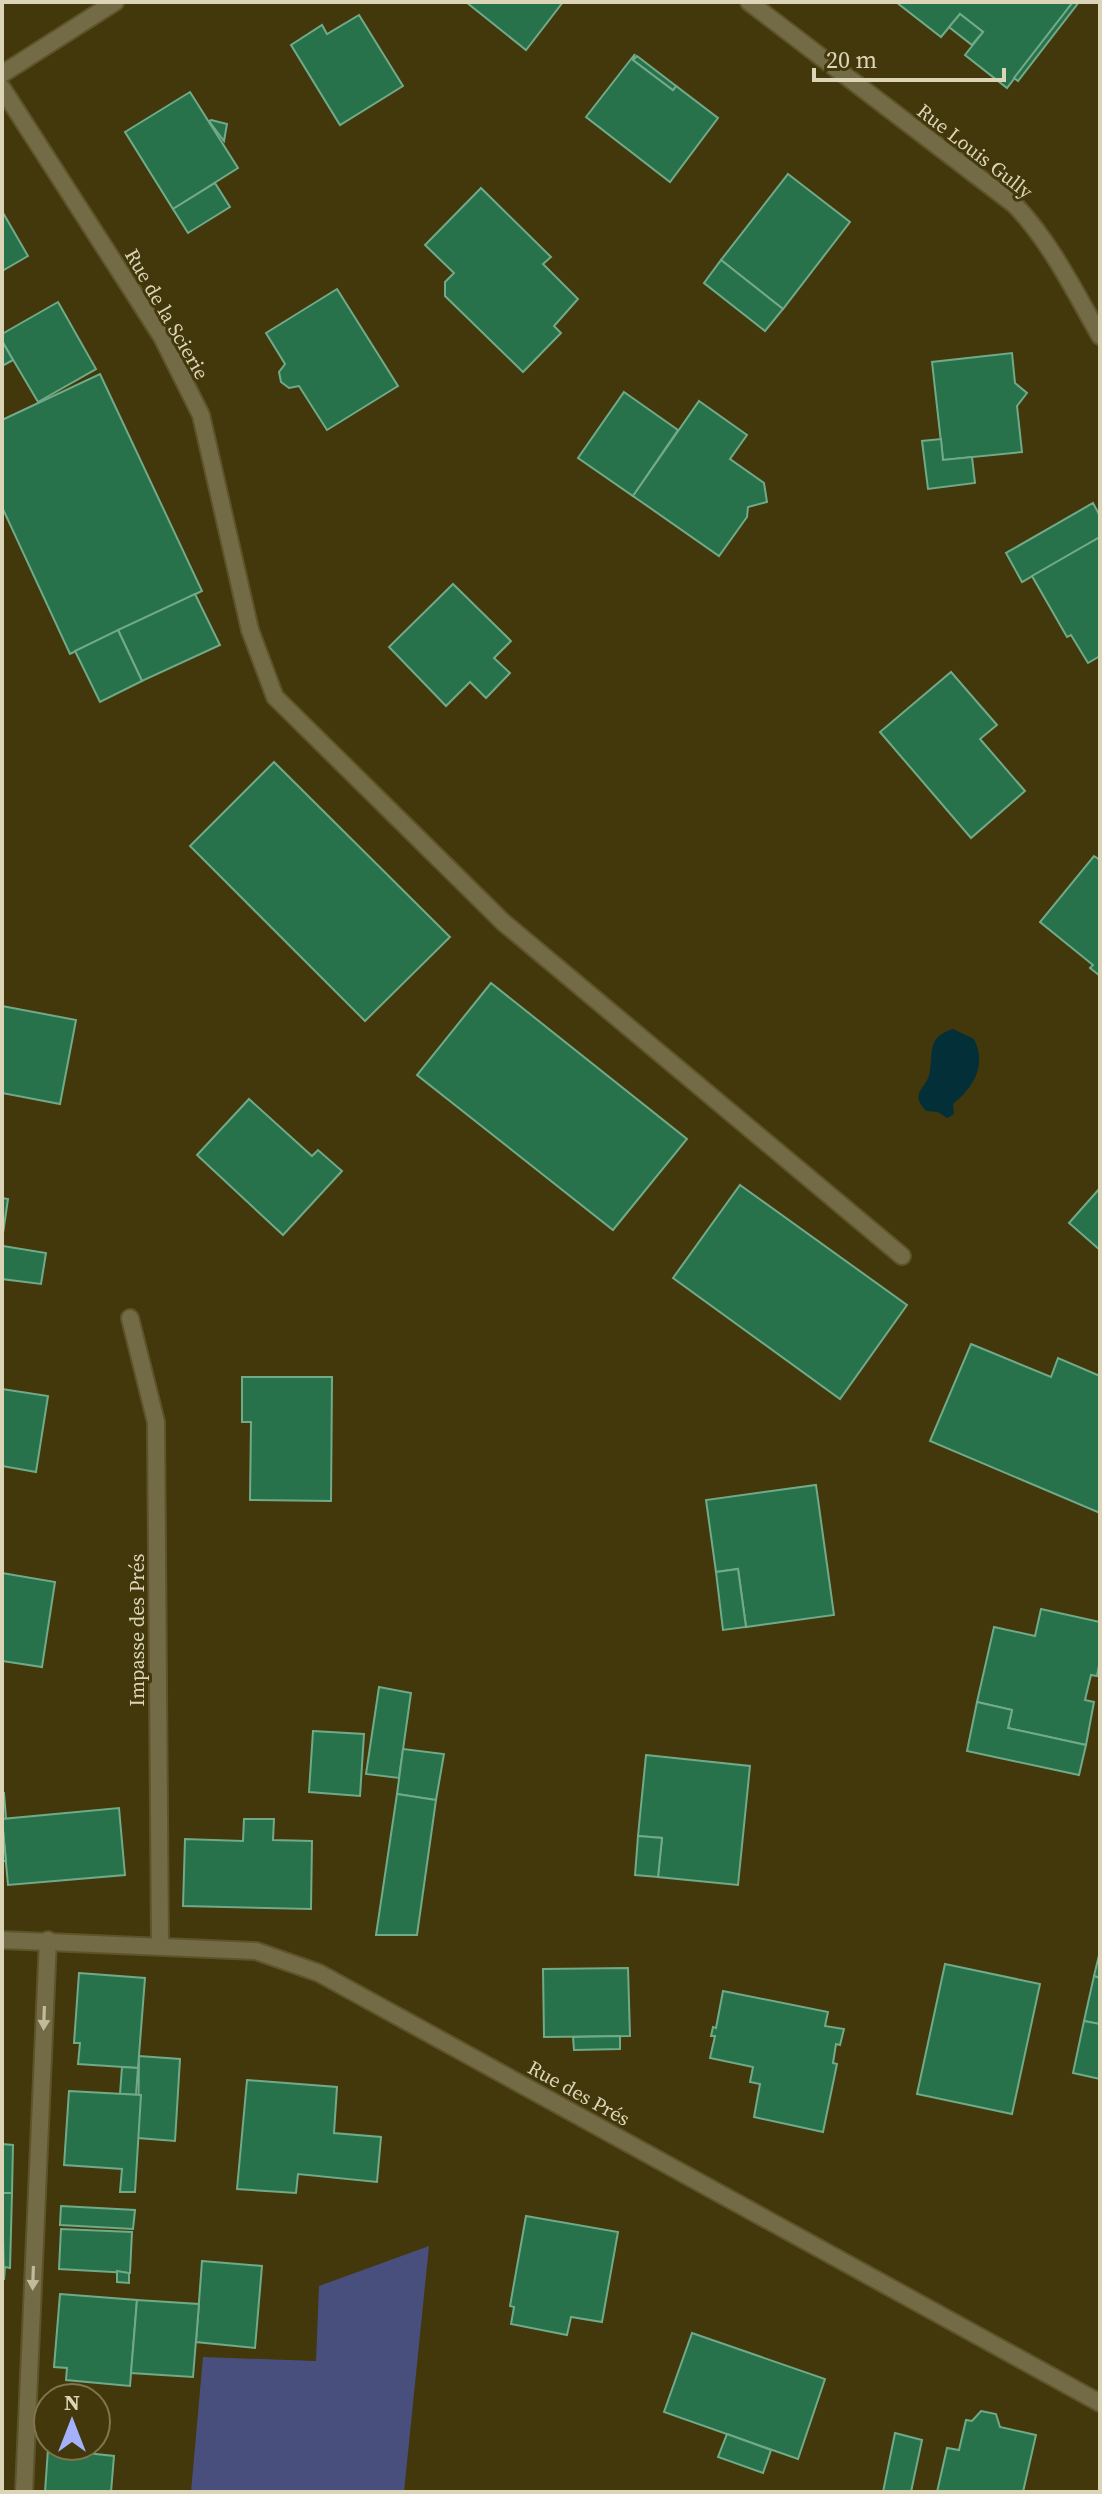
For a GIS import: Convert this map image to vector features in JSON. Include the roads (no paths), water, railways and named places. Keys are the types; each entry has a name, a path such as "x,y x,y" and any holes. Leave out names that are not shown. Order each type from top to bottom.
{"street":[{"path":"2,74 115,2"},
{"name":"Rue Louis Gully","path":"749,2 1015,205 1049,247 1100,336"},
{"name":"Rue de la Scierie","path":"2,88 162,337 201,415 250,630 275,697 503,922 902,1256"},
{"name":"Impasse des Prés","path":"130,1318 156,1422 160,1945"},
{"name":"Rue des Prés","path":"2,1940 256,1951 319,1973 1100,2403"},
{"path":"24,2492 48,1940"}]}
